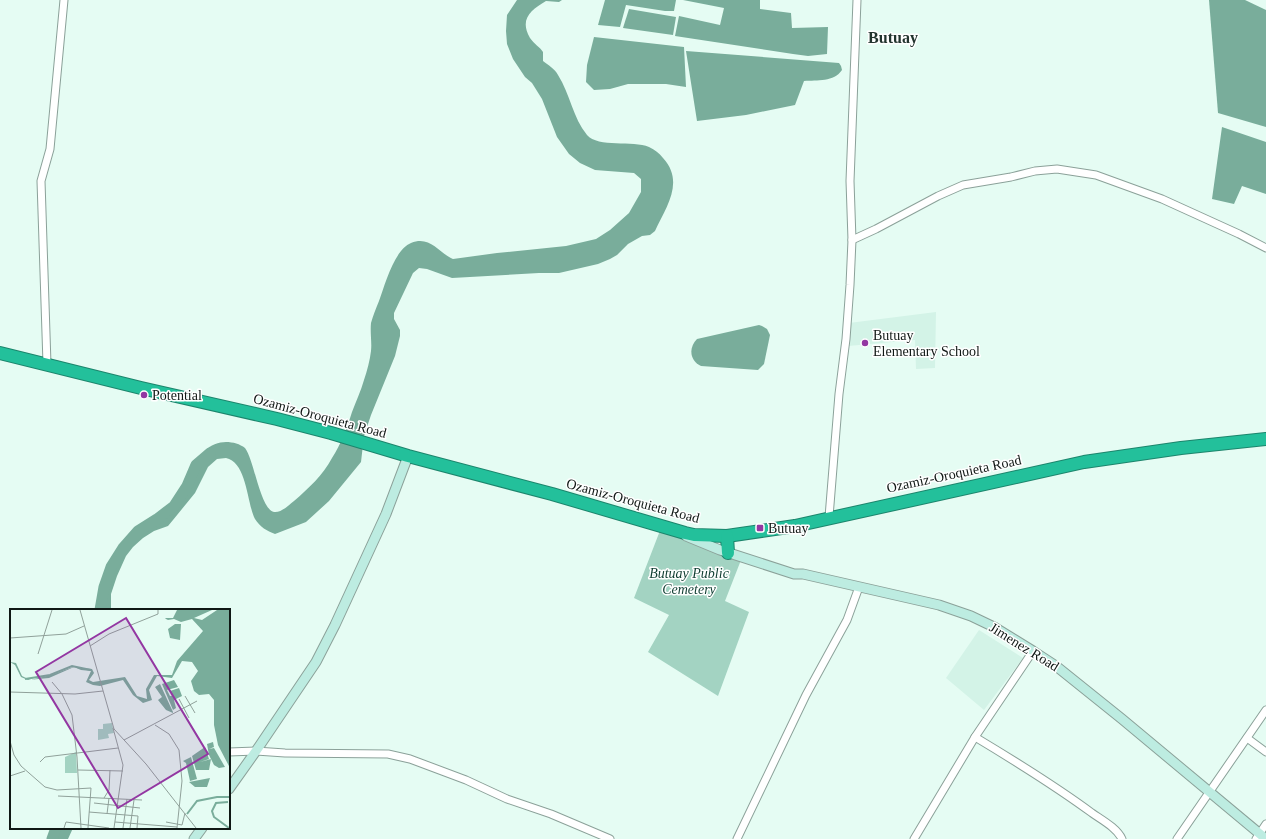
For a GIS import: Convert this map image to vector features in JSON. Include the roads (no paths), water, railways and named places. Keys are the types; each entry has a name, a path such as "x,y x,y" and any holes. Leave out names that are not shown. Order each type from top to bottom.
{"highway":[{"name":"Ozamiz-Oroquieta Road","path":"0,353 332,433 408,456 552,494 728,545 787,527 829,517 1084,462 1266,438"}],"main road":[{"path":"230,789 316,662 335,625 386,514 408,456"},
{"name":"Jimenez Road","path":"672,530 728,545 803,574 956,610 994,627 1056,666 1122,719 1260,837"},
{"path":"194,839 201,829"}],"street":[{"path":"47,364 41,181 50,149 64,0"},
{"path":"829,517 848,308 852,240 850,181 857,0"},
{"path":"852,240 938,196 963,185 1035,171 1057,169 1096,175 1119,182 1162,199 1266,248"},
{"path":"737,839 806,695 846,620 859,587"},
{"path":"914,839 975,738 1033,651"},
{"path":"1177,839 1266,710"},
{"path":"975,738 1071,797 1110,826 1120,835 1122,839"},
{"path":"1247,738 1266,752"},
{"path":"230,752 256,751 285,753 388,754 410,759 466,780 513,801 551,814 610,839"},
{"path":"1260,837 1266,824"}],"waterway":[{"path":"100,609 104,587 111,567 123,548 138,531 174,506 187,486 196,465 210,453"},
{"path":"52,839 56,829"}],"place":[{"name":"Butuay Elementary School","path":"865,343"},
{"name":"Potential","path":"144,395"},
{"name":"Butuay","path":"760,528"}],"district":[{"name":"Butuay","path":"893,37"}],"park label":[{"name":"Butuay Public Cemetery","path":"689,582"}]}
